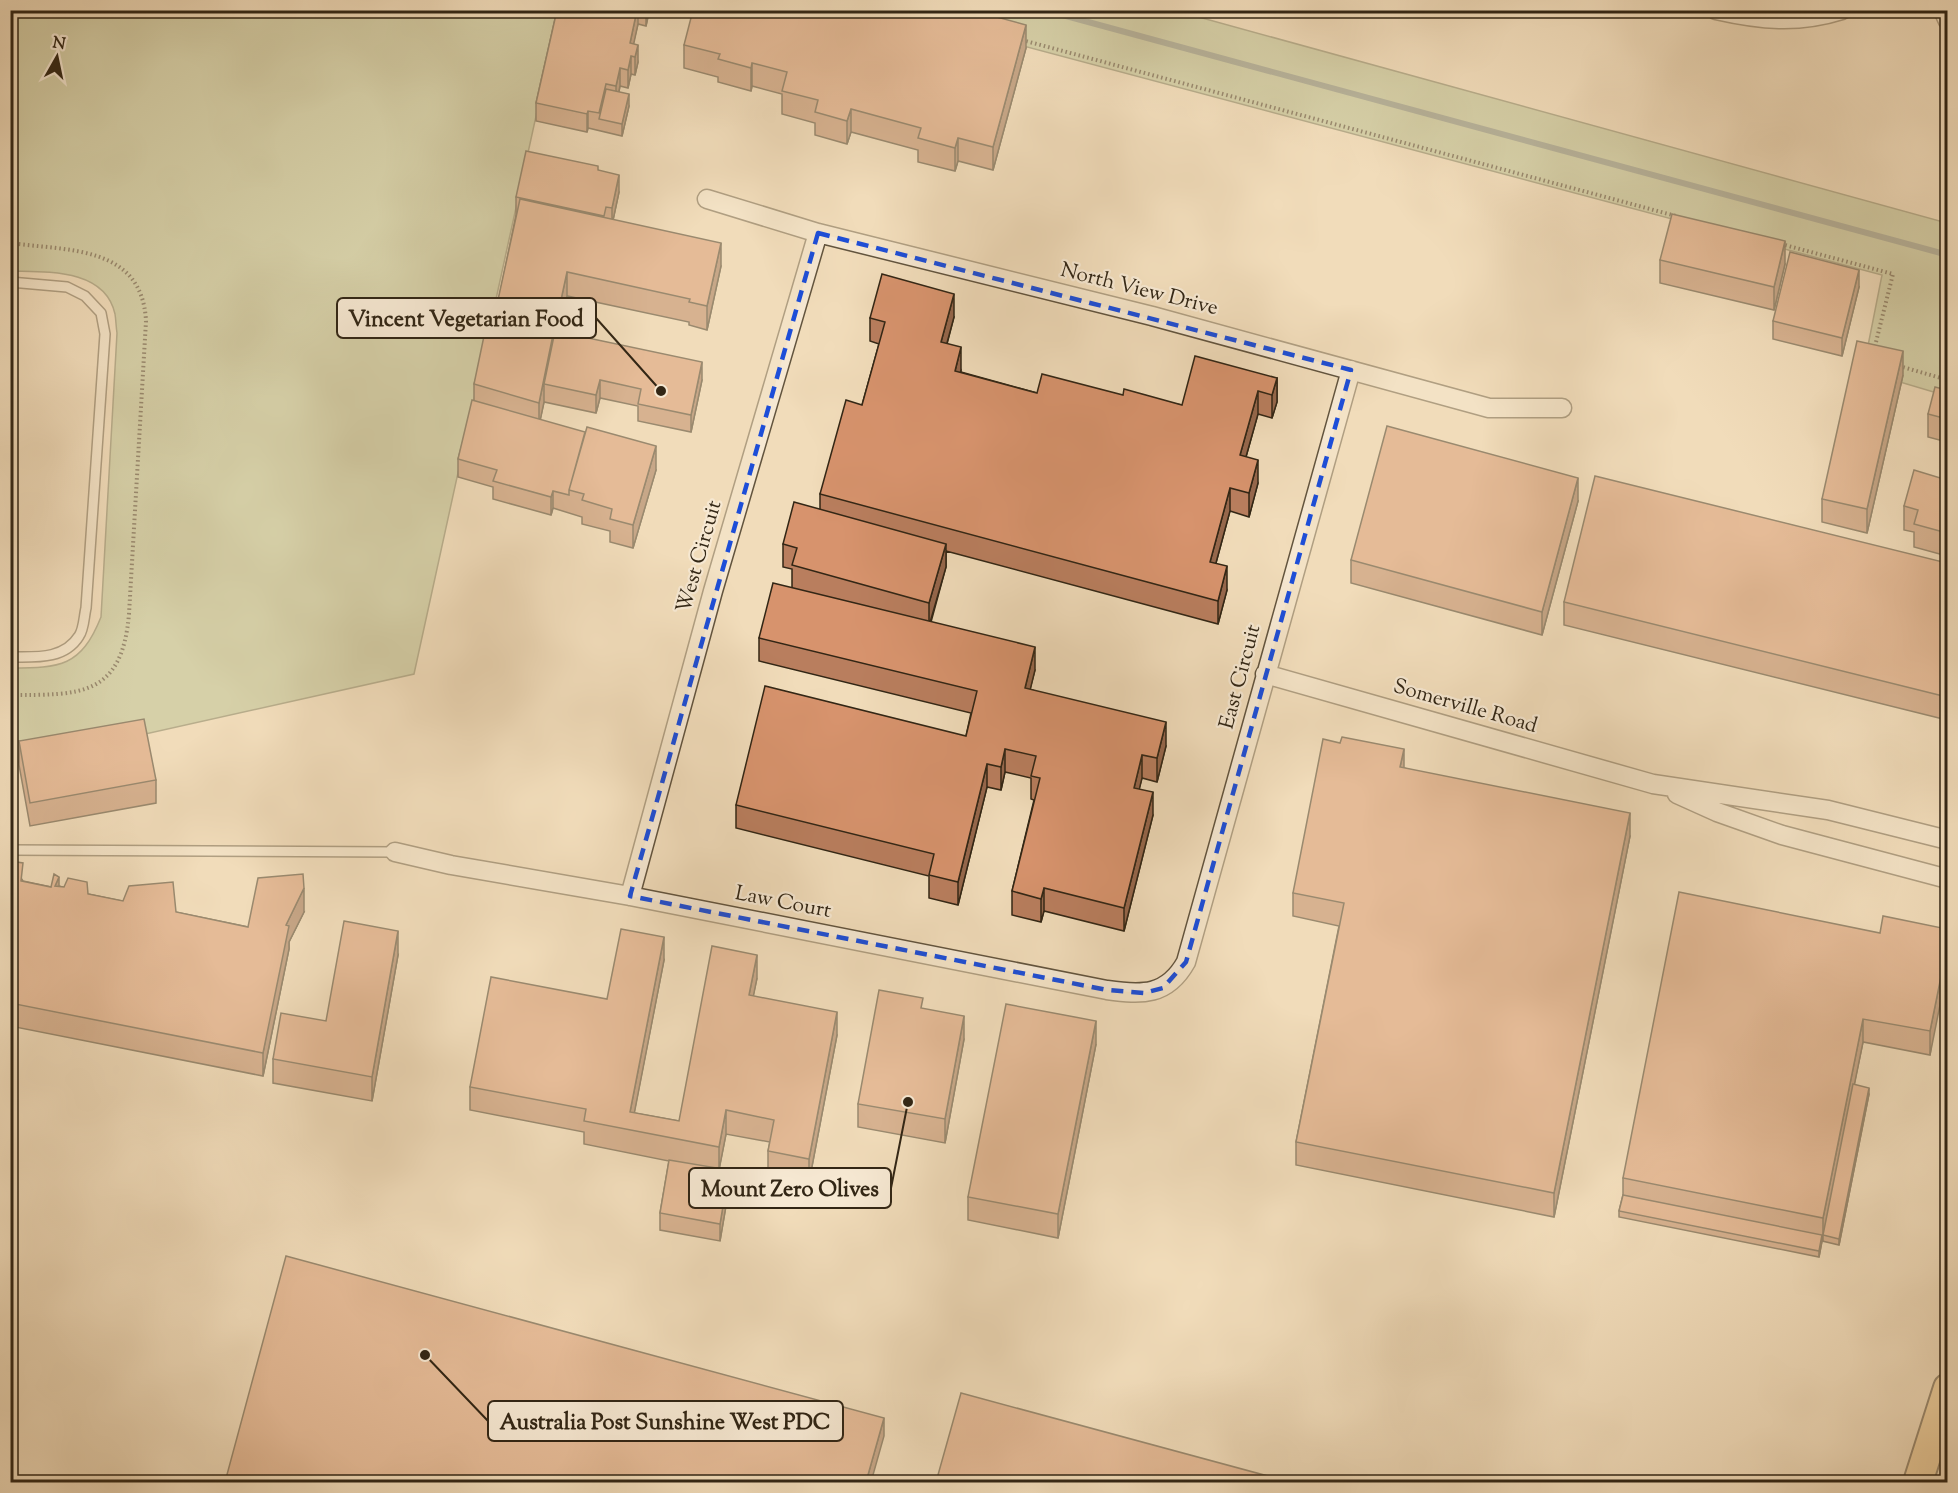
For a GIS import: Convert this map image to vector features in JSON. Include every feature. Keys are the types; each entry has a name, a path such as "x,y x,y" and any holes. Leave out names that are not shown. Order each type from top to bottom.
{"main road":[{"path":"1918,1482 1947,1388"}],"street":[{"path":"1716,10 1776,20 1811,17 1842,10"},
{"path":"1943,10 1947,21"},
{"name":"North View Drive","path":"707,199 818,233 1152,316 1489,408 1562,408"},
{"name":"West Circuit","path":"630,896 713,591 818,233"},
{"name":"East Circuit","path":"1163,988 1172,982 1186,962 1351,370"},
{"name":"Somerville Road","path":"1265,674 1653,784 1828,810 1947,840"},
{"name":"Somerville Road","path":"1653,784 1717,812 1782,836 1947,879"},
{"name":"Law Court","path":"395,852 451,865 630,896 1107,990 1144,993 1163,988"}],"lane":[{"path":"10,282 67,287 85,296 100,313 105,334 86,608 80,636 63,652 45,657 10,657"},
{"path":"10,850 395,852"}],"path":[{"path":"1017,38 1685,218"},
{"path":"1778,243 1893,274 1871,358"},
{"path":"1893,364 1947,380"}],"highlighted area":[{"path":"818,233 1351,370 1186,962 1163,988 1144,993 1107,990 630,896"}],"green space":[{"path":"11,11 559,11 414,674 11,764 11,668 43,667 67,661 85,646 101,617 117,333 115,314 109,299 87,280 57,273 11,271"},
{"path":"892,11 1177,11 1947,223 1947,396 1863,371 1882,275"}],"building":[{"path":"557,10 637,10 630,43 638,45 635,57 631,56 628,70 620,68 616,86 606,84 599,113 588,111 587,114 536,103"},
{"path":"693,10 971,10 1026,25 993,147 958,138 955,148 918,138 921,128 851,109 847,121 815,112 818,100 782,91 787,72 752,63 751,68 718,59 720,54 684,45"},
{"path":"606,89 629,94 622,124 599,119"},
{"path":"526,151 598,166 598,170 619,175 612,208 606,207 604,216 516,197"},
{"path":"520,199 721,243 707,306 689,302 690,299 567,272 556,323 496,309"},
{"path":"1672,214 1785,241 1774,287 1660,260"},
{"path":"1790,252 1859,270 1842,338 1773,321"},
{"path":"882,274 954,294 941,342 961,347 955,371 1037,393 1042,374 1123,395 1124,389 1182,405 1195,356 1277,378 1272,395 1258,391 1240,455 1258,460 1249,493 1230,488 1210,562 1227,566 1218,601 820,494 846,400 862,405 885,322 870,318"},
{"path":"489,312 555,325 539,403 474,384"},
{"path":"555,331 702,362 691,415 638,404 641,389 600,380 596,395 544,384"},
{"path":"1857,341 1903,351 1867,509 1822,499"},
{"path":"1935,387 1947,390 1947,419 1928,414"},
{"path":"472,400 585,432 569,495 553,491 551,497 493,481 497,470 458,459"},
{"path":"1387,426 1578,478 1542,612 1351,560"},
{"path":"587,427 656,446 633,525 610,519 612,509 582,500 584,494 569,490"},
{"path":"1914,470 1947,480 1947,533 1914,524 1918,510 1904,506"},
{"path":"1595,476 1947,563 1947,697 1564,602"},
{"path":"794,502 946,544 929,603 792,565 797,548 783,544"},
{"path":"773,583 1035,647 1025,688 1166,722 1157,758 1142,755 1134,788 1153,792 1124,908 1044,888 1041,899 1012,891 1040,778 1031,776 1036,756 1005,749 1001,767 987,764 958,882 929,875 934,854 736,805 765,686 966,736 977,691 759,638"},
{"path":"144,719 156,780 30,803 19,741"},
{"path":"1342,737 1404,749 1400,767 1630,813 1554,1193 1296,1142 1344,903 1293,893 1323,739 1340,743"},
{"path":"10,861 23,863 21,881 51,887 54,874 59,877 55,886 64,887 68,878 87,882 88,894 123,901 129,886 173,882 176,912 248,927 258,878 303,874 304,888 286,925 289,926 263,1053 10,1003"},
{"path":"1679,892 1880,933 1883,916 1947,929 1947,947 1930,1031 1863,1019 1823,1218 1623,1178"},
{"path":"344,921 398,931 372,1077 273,1059 281,1013 326,1021"},
{"path":"621,929 664,937 630,1112 679,1121 712,946 757,955 749,995 837,1012 809,1159 768,1151 774,1120 726,1110 719,1147 584,1121 586,1109 470,1087 491,977 607,999"},
{"path":"879,990 923,998 921,1008 964,1016 945,1119 858,1104"},
{"path":"1006,1004 1096,1021 1058,1214 968,1197"},
{"path":"1853,1084 1869,1088 1839,1239 1823,1235"},
{"path":"669,1160 729,1170 720,1224 660,1213"},
{"path":"1623,1195 1822,1235 1819,1251 1619,1211"},
{"path":"286,1256 884,1418 866,1482 225,1482"},
{"path":"961,1393 1290,1482 936,1482"}],"waterway":[{"path":"1044,10 1948,255"}],"place":[{"name":"Vincent Vegetarian Food","path":"661,391"},
{"name":"Mount Zero Olives","path":"908,1102"},
{"name":"Australia Post Sunshine West PDC","path":"425,1355"}]}
